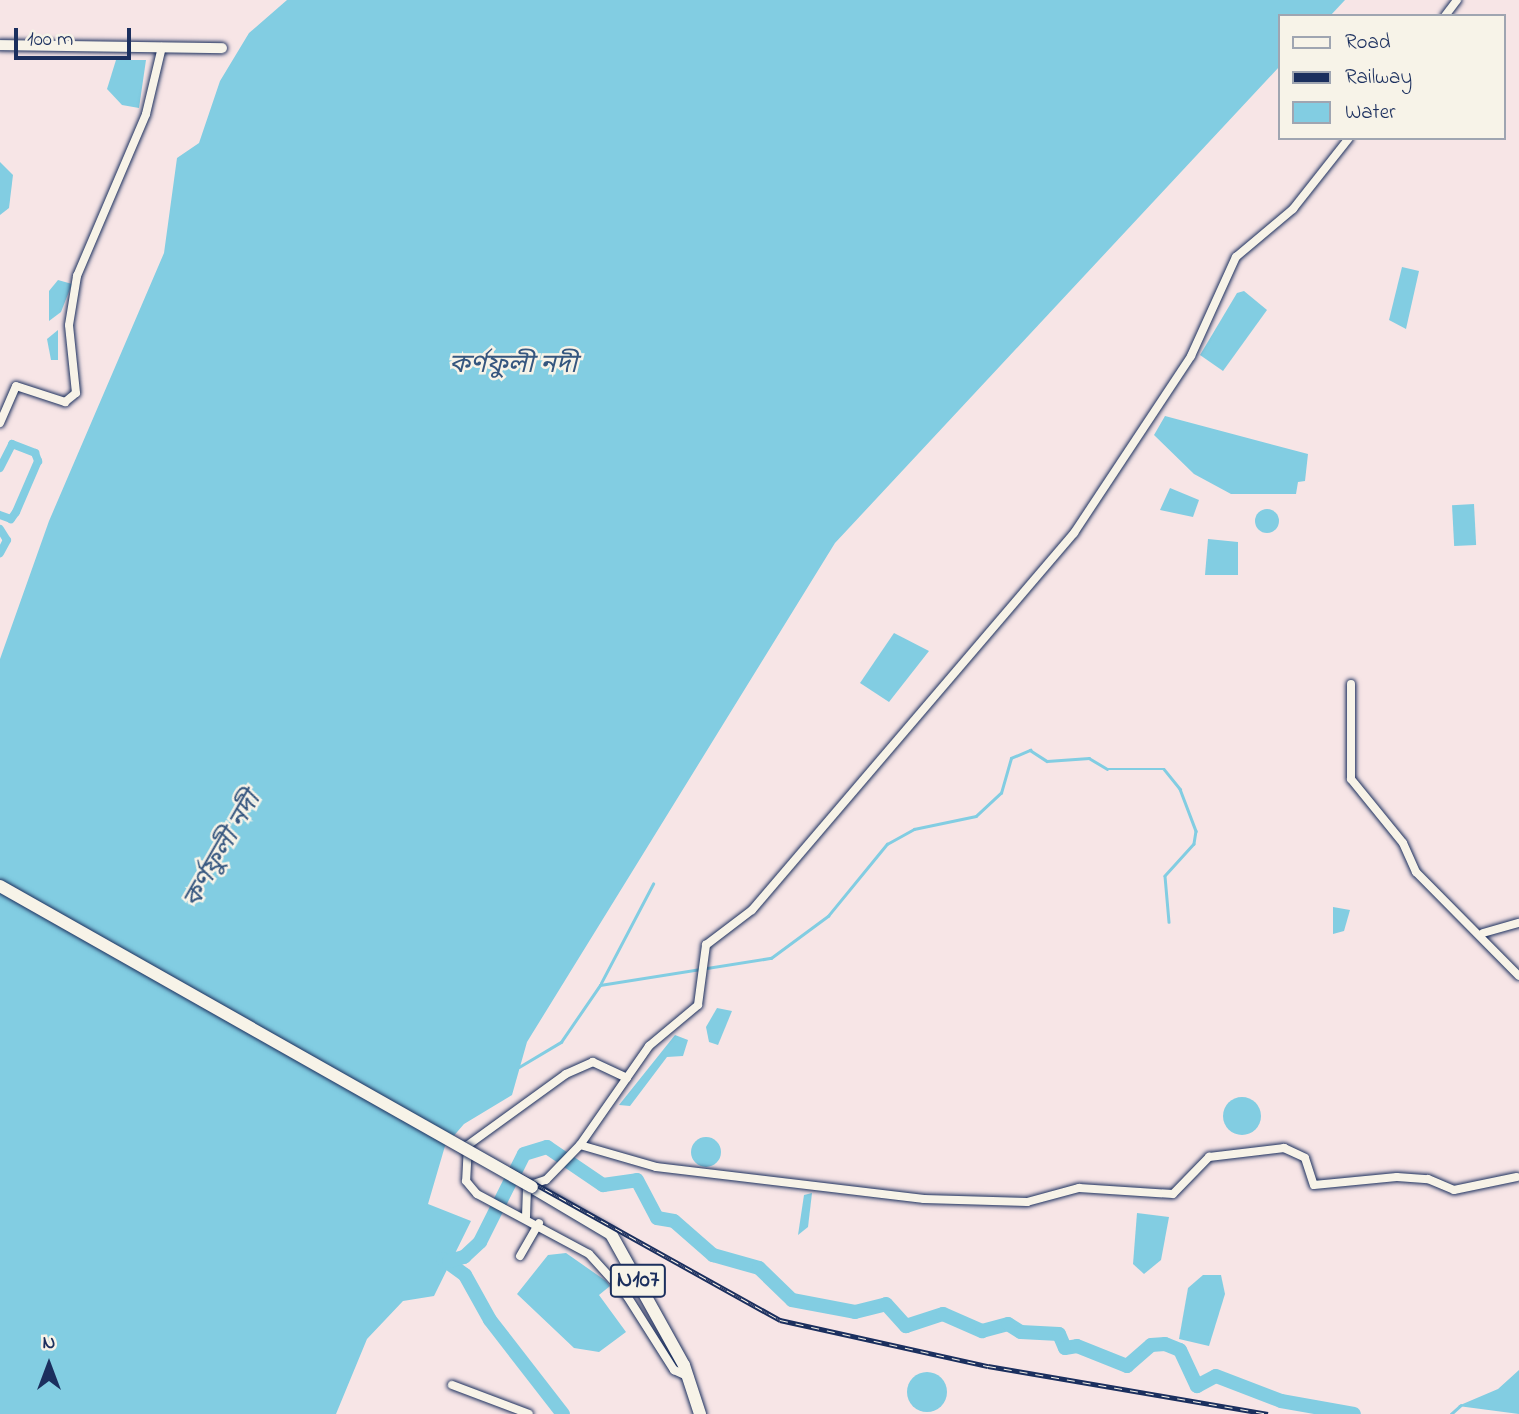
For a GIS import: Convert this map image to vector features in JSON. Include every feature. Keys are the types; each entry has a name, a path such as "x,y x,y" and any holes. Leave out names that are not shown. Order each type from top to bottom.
{"highway":[{"name":"N107","path":"0,886 611,1234 689,1377 700,1414"}],"main road":[{"path":"0,45 222,48"}],"street":[{"path":"0,424 16,386 65,402 76,393 69,325 77,276 146,114 162,47"},
{"path":"526,1217 527,1186 559,1168 580,1145 657,1038 698,1006 702,976 701,958 714,937 752,910 837,803 1074,533 1191,356 1236,257 1293,209 1315,185 1348,140"},
{"path":"1351,684 1351,779 1403,843 1416,872 1483,933 1519,976"},
{"path":"1483,933 1519,923"},
{"path":"627,1078 586,1063 468,1145 466,1181 488,1199 539,1223 605,1269 674,1370 689,1377"},
{"path":"580,1145 656,1167 924,1199 1027,1202 1079,1188 1173,1194 1202,1160 1284,1148 1304,1158 1314,1185 1397,1177 1428,1179 1454,1190 1517,1177"},
{"path":"520,1256 539,1223"},
{"path":"452,1385 529,1414"}],"water":[{"name":"কর্ণফুলী নদী","path":"287,0 1345,0 1332,14 1278,14 1278,68 835,543 527,1042 512,1095 464,1124 445,1146 428,1204 471,1221 434,1296 403,1301 367,1339 336,1414 0,1414 0,659 49,521 164,253 177,158 199,143 220,81 249,33"},
{"path":"116,60 146,60 139,108 122,105 107,89"},
{"path":"0,162 13,175 9,208 0,215"},
{"path":"1402,267 1419,271 1406,329 1389,320"},
{"path":"58,280 72,284 61,312 49,321 49,291"},
{"path":"1244,291 1267,310 1223,371 1200,355 1237,293"},
{"path":"58,330 58,360 51,360 47,339"},
{"path":"1165,416 1308,454 1305,481 1298,482 1296,494 1231,494 1194,474 1154,435"},
{"path":"1170,488 1199,500 1193,517 1160,510"},
{"path":"1474,504 1476,545 1454,546 1452,505"},
{"path":"1267,509 1275,513 1279,521 1275,529 1267,533 1259,529 1255,521 1259,513"},
{"path":"1208,539 1238,542 1238,575 1205,575"},
{"path":"894,633 929,651 889,702 860,683"},
{"path":"1333,907 1350,910 1344,931 1333,934"},
{"path":"717,1008 732,1011 718,1045 709,1042 706,1027"},
{"path":"675,1035 688,1040 683,1056 667,1057 630,1106 619,1105"},
{"path":"1242,1097 1256,1102 1261,1116 1256,1130 1242,1135 1228,1130 1223,1116 1228,1102"},
{"path":"706,1137 712,1138 720,1146 720,1158 712,1166 706,1167 700,1166 692,1158 691,1152 692,1146 700,1138"},
{"path":"812,1193 808,1227 798,1235 804,1195"},
{"path":"1137,1213 1169,1217 1161,1260 1144,1274 1133,1264"},
{"path":"566,1253 610,1286 599,1295 626,1332 599,1352 574,1348 517,1294 548,1255"},
{"path":"1203,1275 1221,1275 1225,1294 1209,1346 1179,1339 1188,1288"},
{"path":"1519,1370 1519,1414 1458,1406 1498,1389"},
{"path":"927,1372 935,1373 941,1378 946,1384 946,1400 941,1406 935,1411 927,1412 919,1411 913,1406 908,1400 907,1392 908,1384 913,1378 919,1373"}],"waterway":[{"path":"0,468 12,444 35,453 38,461 16,512 11,519 0,515"},
{"path":"0,529 7,540 0,553"},
{"path":"519,1067 561,1042 600,985 771,958 828,916 887,844 914,829 976,816 1001,793 1011,758 1030,750 1047,761 1089,758 1107,769 1164,769 1180,789 1196,831 1194,844 1165,876 1169,922"},
{"path":"601,983 653,884"},
{"path":"449,1261 464,1257 480,1242 524,1154 547,1147 603,1185 637,1180 657,1218 674,1221 713,1255 759,1268 792,1300 855,1312 886,1304 906,1326 943,1314 982,1331 1008,1324 1021,1332 1059,1334 1065,1348 1077,1346 1127,1366 1151,1345 1165,1344 1180,1350 1197,1386 1216,1376 1281,1401 1354,1414"},
{"path":"443,1259 465,1275 490,1320 563,1414"},
{"path":"1451,1414 1461,1405"}],"railway":[{"path":"0,886 780,1320 988,1366 1268,1414"}]}
